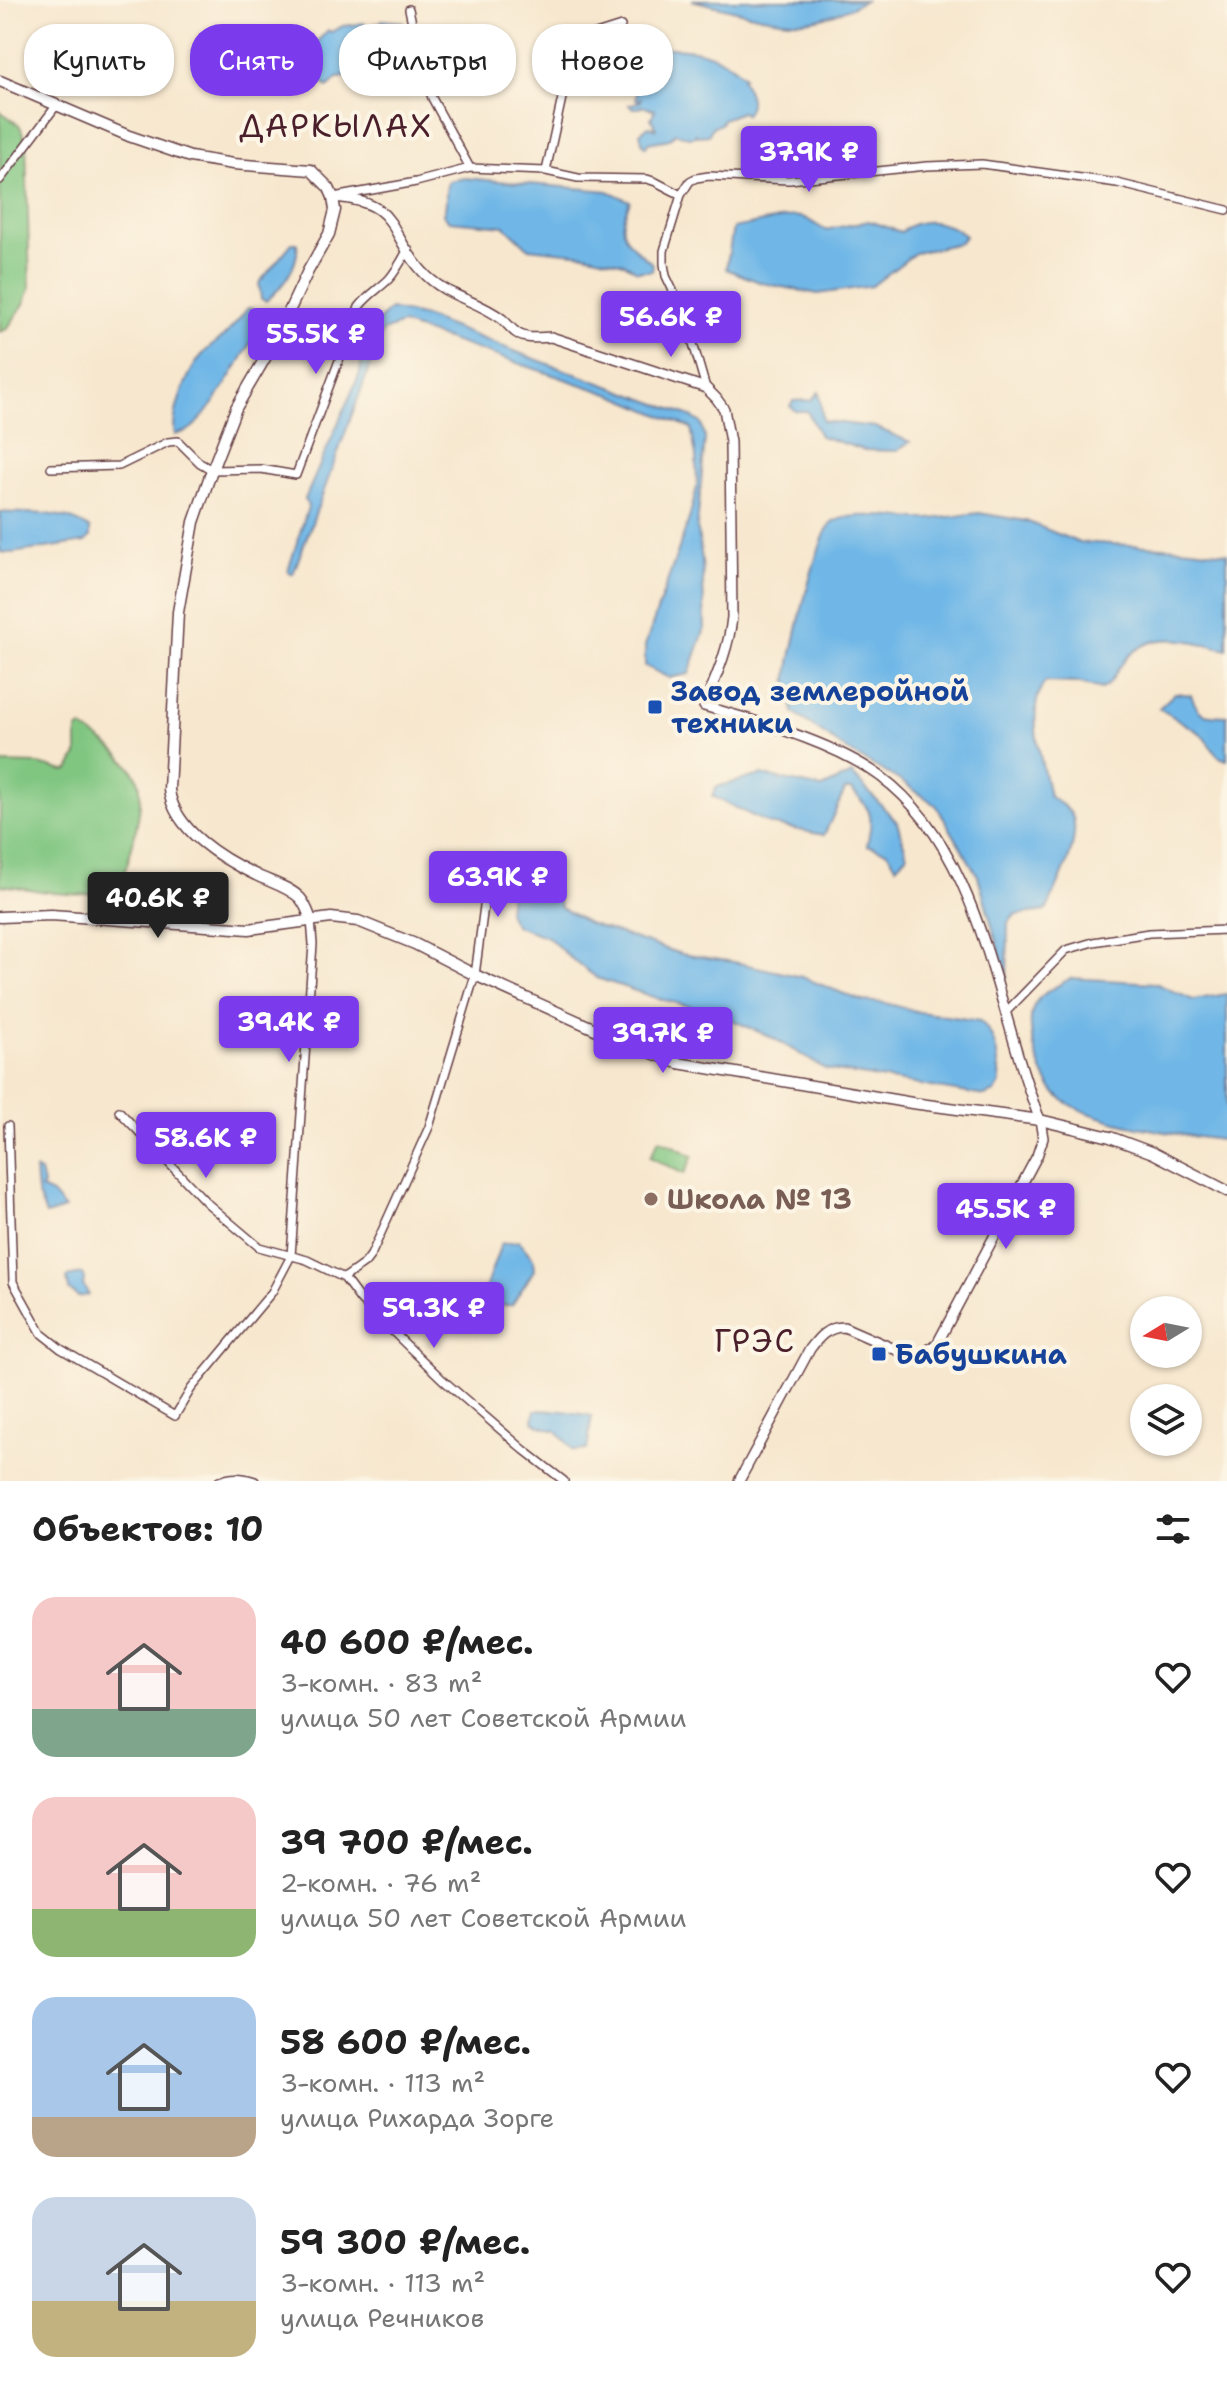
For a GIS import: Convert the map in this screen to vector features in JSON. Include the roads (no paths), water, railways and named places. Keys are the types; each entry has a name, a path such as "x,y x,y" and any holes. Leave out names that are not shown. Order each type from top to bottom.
{"main road":[{"path":"0,81 157,147 190,157 311,170 329,188 333,197 335,210 329,234 275,341 236,408 194,522 178,612 169,790 171,802 183,822 201,840 236,865 296,895 311,920"},
{"path":"0,917 51,915 249,929 331,918 358,921 415,944 475,975 626,1043 678,1063 912,1103 1040,1120 1124,1142 1153,1153 1227,1191"}],"street":[{"path":"409,9 432,98 470,168"},
{"path":"546,171 562,96"},
{"path":"0,180 56,106"},
{"path":"706,388 685,316 666,276 664,264 664,251 681,195 690,181 702,176 789,180 971,163 1117,183 1227,210"},
{"path":"333,197 416,182 470,168 546,171 578,178 647,179 681,195"},
{"path":"333,197 369,202 389,219 421,270 442,290 485,309 516,333 527,337 551,337 706,388 716,398 724,409 730,442 732,617 725,654 704,706 755,721 837,752 880,776 916,808 941,846 968,899 1040,1120 1043,1138 1037,1156 937,1344 919,1356 908,1355 844,1327 835,1327 823,1333 810,1349 739,1481"},
{"path":"51,468 119,466 168,442 178,441 200,463 212,470 261,469 296,475 359,307 399,267 408,249"},
{"path":"344,1278 371,1255 429,1127 475,975 484,906 500,859"},
{"path":"8,1126 13,1282 37,1326 48,1340 61,1349 175,1416 191,1389 272,1292 291,1256 313,944 311,920"},
{"path":"1005,1013 1066,950 1093,942 1149,933 1227,930"},
{"path":"119,1111 218,1214 259,1247 307,1260 344,1278 361,1301 443,1380 564,1481"},
{"path":"219,1481 240,1477 255,1481"}],"water":[{"path":"692,0 865,0 828,16 793,21"},
{"path":"382,20 403,24 375,24"},
{"path":"339,28 339,78 328,87 323,82 323,35 328,30 331,32"},
{"path":"673,48 706,53 731,65 744,76 742,79 750,101 745,115 742,112 723,119 721,124 712,127 709,135 689,137 675,133 670,139 648,143 646,147 640,133 649,126 656,129 651,118 655,110 641,106 632,108 629,105 641,101 641,97 639,101 636,96 673,96"},
{"path":"465,178 608,191 630,201 623,221 624,234 632,246 653,264 652,271 637,271 624,263 585,254 528,248 505,226 449,221 443,214 447,185 449,181"},
{"path":"794,216 805,218 825,230 869,221 901,232 916,224 933,222 950,226 965,236 959,243 915,253 872,286 818,294 762,283 726,269 733,228"},
{"path":"292,243 297,243 297,251 289,275 266,301 261,299 259,283"},
{"path":"248,308 258,312 262,322 248,348 206,413 187,431 175,435 178,404 192,369"},
{"path":"390,309 426,317 688,415 701,423 705,438 697,527 702,559 705,628 689,674 669,678 645,666 645,646 697,487 691,428 615,396 402,324 383,331 293,574 288,571 308,507 305,499 360,373 369,338"},
{"path":"819,392 823,421 875,427 910,442 897,451 864,450 820,436 807,411 795,411 790,406 793,401 811,400"},
{"path":"0,512 47,514 70,519 90,529 90,537 85,542 0,552"},
{"path":"979,513 1026,521 1077,542 1227,553 1227,649 1184,640 1157,641 1132,653 1102,689 1080,683 1045,682 1036,707 1037,738 1049,796 1071,814 1073,840 1046,911 1015,915 1008,923 1007,979 978,876 936,805 848,751 794,713 788,685 806,595 820,548 832,523 862,516 926,519"},
{"path":"1175,693 1191,695 1204,714 1227,716 1227,760 1219,757 1200,733 1159,708"},
{"path":"852,774 897,822 907,855 896,866 888,852 867,845 870,814 851,790 845,790 824,835 769,824 712,796 716,787 761,775 822,788"},
{"path":"547,868 553,874 560,907 588,923 681,954 802,977 862,1001 980,1021 994,1042 1000,1083 995,1092 985,1096 825,1069 773,1038 716,1013 659,999 597,978 548,937 516,926 511,919 508,912 510,890 517,878"},
{"path":"1071,978 1155,983 1193,1000 1227,994 1227,1141 1107,1119 1065,1101 1052,1089 1035,1051 1031,1015 1043,995"},
{"path":"35,1170 40,1172 41,1189 52,1194 65,1209 46,1215 37,1193"},
{"path":"519,1241 533,1259 534,1270 512,1305 488,1306 485,1289 501,1244"},
{"path":"82,1274 83,1285 89,1295 78,1297 69,1290 67,1277"},
{"path":"535,1410 592,1416 587,1450 574,1451 557,1431 533,1421"}],"place":[{"name":"Завод землеройной техники","path":"655,707"},
{"name":"Школа № 13","path":"651,1199"},
{"name":"Бабушкина","path":"879,1354"}],"district":[{"name":"ДАРКЫЛАХ","path":"336,125"},
{"name":"ГРЭС","path":"755,1340"}]}
